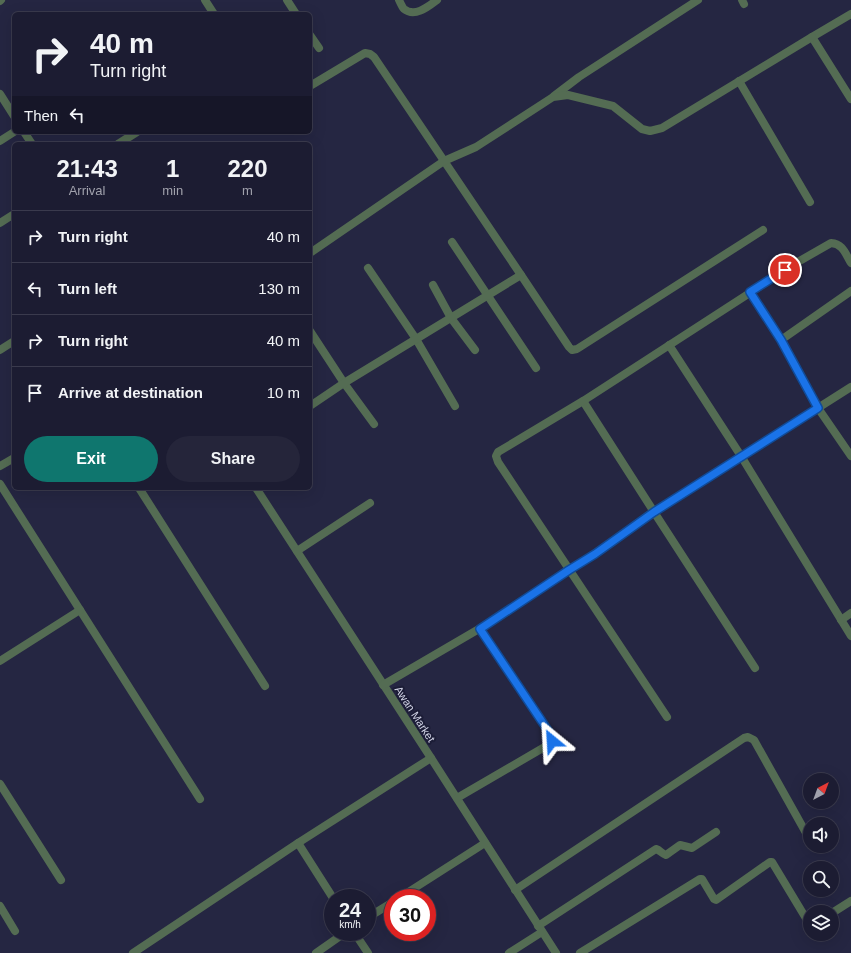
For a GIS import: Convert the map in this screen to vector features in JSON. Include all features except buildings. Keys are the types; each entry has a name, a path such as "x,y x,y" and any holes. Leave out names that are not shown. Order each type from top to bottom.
{"street":[{"path":"205,0 213,12"},
{"path":"287,0 295,12"},
{"path":"399,0 404,9 414,12 423,10 438,0"},
{"path":"312,252 444,161 476,147 553,97 579,77 698,0"},
{"path":"553,97 568,95 613,106 642,129 650,131 662,128 851,14"},
{"path":"812,37 851,99"},
{"path":"312,38 319,48"},
{"path":"312,85 365,53 374,57 572,350 577,349 763,230"},
{"path":"739,81 810,202"},
{"path":"0,94 12,113"},
{"path":"0,141 12,133"},
{"path":"121,142 134,134"},
{"path":"0,223 12,215"},
{"path":"452,242 536,368"},
{"path":"667,717 498,462 496,456 498,452 583,400 796,263 831,243 837,243 842,247 851,263"},
{"path":"368,268 416,339 455,406"},
{"path":"312,405 344,382 521,275"},
{"path":"433,285 451,318 475,350"},
{"path":"781,340 851,291"},
{"path":"750,292 781,340 818,408 851,456"},
{"path":"312,334 374,424"},
{"path":"0,350 12,342"},
{"path":"669,345 741,456 851,636"},
{"path":"383,685 480,629 604,548 654,512 851,387"},
{"path":"583,400 755,668"},
{"path":"0,466 12,459"},
{"path":"0,484 200,799"},
{"path":"140,490 265,686"},
{"name":"Awan Market","path":"257,490 556,953"},
{"path":"297,551 370,503"},
{"path":"0,661 80,610"},
{"path":"841,620 851,614"},
{"path":"457,798 542,749 552,741 551,735 480,629"},
{"path":"515,890 748,736 754,740 803,828"},
{"path":"133,953 298,843 431,758"},
{"path":"0,784 61,880"},
{"path":"509,953 540,929 656,850 659,850 666,855 680,845 692,848 716,832"},
{"path":"298,843 327,889"},
{"path":"413,889 485,843"},
{"path":"580,953 700,879 716,900 770,862 772,862 803,913"},
{"path":"839,909 851,901"},
{"path":"0,906 15,930"},
{"path":"316,953 333,941"},
{"path":"360,941 368,953"}],"route":[{"path":"552,741 551,735 480,629 619,538 654,512 818,408 781,340 750,292 785,270"}]}
